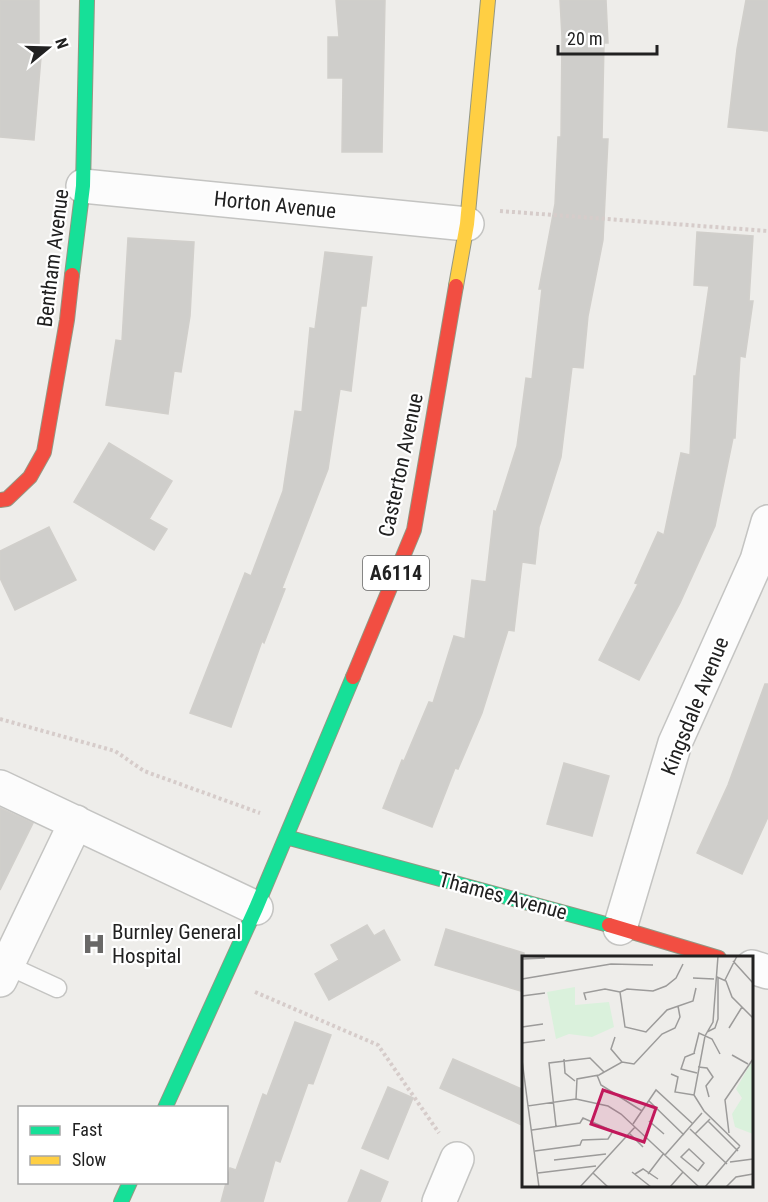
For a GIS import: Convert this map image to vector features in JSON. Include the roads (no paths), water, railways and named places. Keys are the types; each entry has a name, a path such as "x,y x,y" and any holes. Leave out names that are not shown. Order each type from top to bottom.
{"main road":[{"name":"Bentham Avenue","path":"0,500 7,499 30,477 44,452 67,320 83,186 87,0"},
{"name":"Casterton Avenue","path":"165,1106 256,908 414,530 468,216 488,0"},
{"name":"Thames Avenue","path":"289,830 716,956"},
{"path":"122,1202 129,1184"}],"street":[{"name":"Horton Avenue","path":"83,186 468,216"},
{"name":"Kingsdale Avenue","path":"620,928 675,743 757,560 768,522"},
{"path":"0,787 256,908"},
{"path":"3,972 76,822"},
{"path":"753,967 768,972"},
{"path":"439,1202 457,1159"}],"lane":[{"path":"3,972 57,988"}],"place":[{"name":"Burnley General Hospital","path":"94,944"}]}
